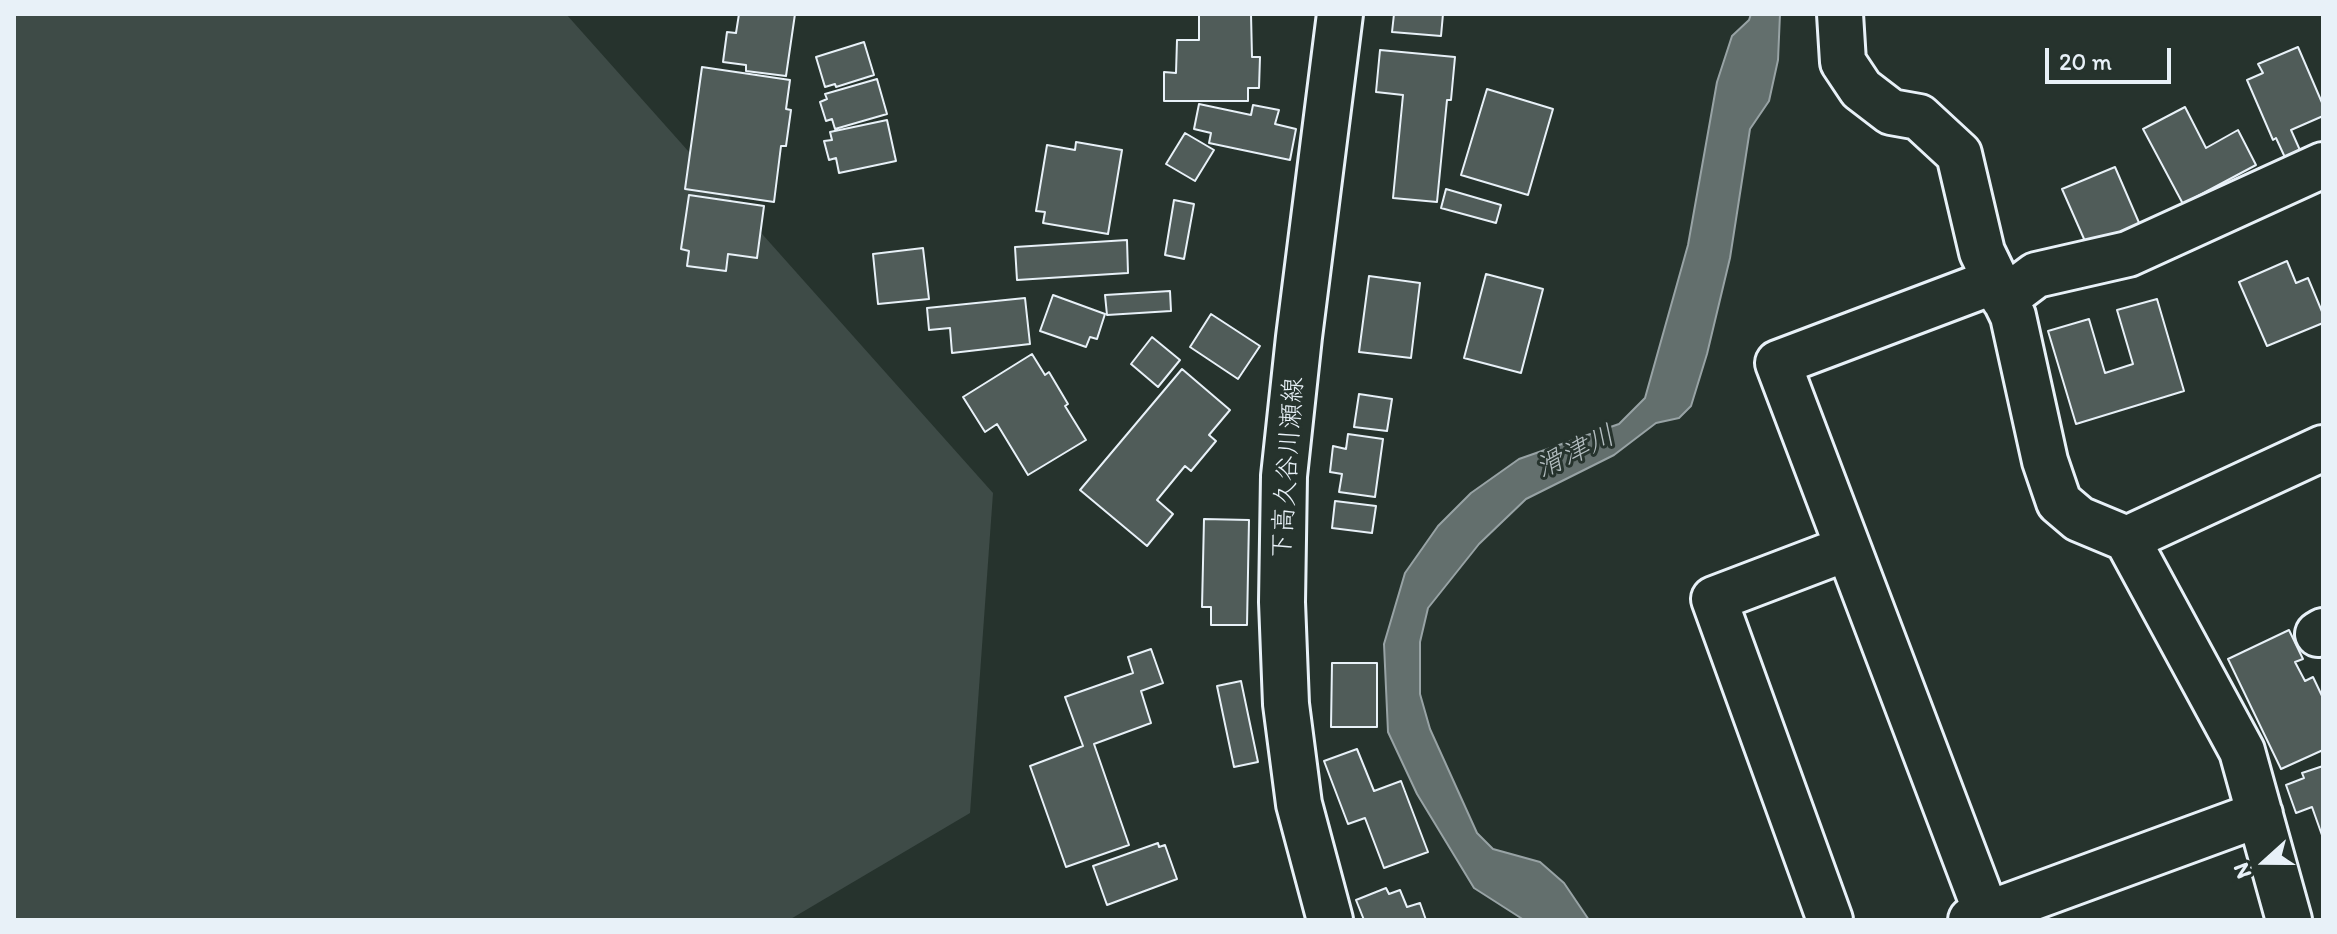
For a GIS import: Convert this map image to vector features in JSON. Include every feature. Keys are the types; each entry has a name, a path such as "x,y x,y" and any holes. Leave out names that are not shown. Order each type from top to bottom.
{"street":[{"name":"下高久谷川瀬線","path":"1330,920 1299,804 1286,704 1282,602 1284,476 1340,14"},
{"path":"1840,14 1843,62 1861,89 1891,112 1919,117 1959,154 1982,252 2013,316 2045,461 2059,502 2079,519 2127,539 2242,751 2289,920"},
{"path":"2260,814 1982,918 1778,363 2000,290 2036,275 2128,254 2323,165"},
{"path":"2127,539 2323,448"},
{"path":"1830,920 1714,599 1848,548"}],"shaded area":[{"path":"14,14 566,14 993,493 970,813 789,920 14,920"}],"water":[{"name":"滑津川","path":"1751,14 1780,14 1778,60 1769,101 1750,129 1730,258 1691,406 1679,418 1656,423 1614,455 1526,499 1479,544 1428,608 1420,642 1420,694 1430,729 1477,833 1493,849 1540,862 1564,883 1589,920 1524,920 1474,888 1417,794 1388,732 1384,644 1405,573 1438,526 1471,493 1519,459 1619,424 1645,398 1688,245 1717,82 1732,36 1749,20"}],"building":[{"path":"739,14 795,14 786,76 746,71 746,65 723,62 727,32 736,33"},
{"path":"1199,14 1251,14 1252,57 1260,57 1259,88 1248,88 1248,101 1164,101 1164,72 1176,73 1177,40 1199,40"},
{"path":"1394,14 1443,14 1441,36 1392,32"},
{"path":"864,42 874,75 836,87 835,84 825,87 816,57"},
{"path":"2298,47 2323,105 2323,116 2291,130 2303,157 2288,164 2276,138 2273,140 2247,80 2263,73 2258,64"},
{"path":"1380,50 1455,57 1451,100 1447,100 1437,202 1393,198 1403,95 1376,92"},
{"path":"702,67 790,80 786,109 791,110 786,146 781,146 774,202 685,189"},
{"path":"877,79 887,114 835,129 832,119 826,121 820,102 827,99 825,94"},
{"path":"1487,89 1553,109 1528,195 1461,175"},
{"path":"1199,104 1251,115 1253,105 1279,110 1275,124 1296,129 1290,160 1209,143 1211,133 1194,129"},
{"path":"2185,107 2206,148 2238,130 2256,165 2183,204 2143,129"},
{"path":"887,120 896,161 839,173 836,158 829,160 824,141 832,140 830,132"},
{"path":"1185,133 1214,150 1195,181 1166,164"},
{"path":"1076,142 1122,150 1108,234 1043,223 1045,212 1036,211 1047,145 1075,150"},
{"path":"2115,167 2140,225 2088,248 2062,189"},
{"path":"1446,189 1501,205 1496,223 1441,208"},
{"path":"689,195 764,206 757,258 728,254 726,271 687,266 689,251 681,249"},
{"path":"1174,200 1194,204 1184,259 1165,255"},
{"path":"1127,240 1128,273 1017,280 1015,247"},
{"path":"923,248 929,299 878,304 873,254"},
{"path":"2287,261 2296,283 2308,278 2323,314 2323,323 2267,346 2239,282"},
{"path":"1486,274 1543,289 1521,373 1464,358"},
{"path":"1369,276 1420,283 1411,358 1359,352"},
{"path":"1170,291 1171,311 1107,315 1105,295"},
{"path":"1053,295 1105,314 1097,339 1090,337 1086,347 1040,331"},
{"path":"1025,298 1030,344 952,353 950,328 929,330 927,308"},
{"path":"2157,299 2184,391 2076,424 2048,331 2089,319 2105,373 2133,364 2117,310"},
{"path":"1211,314 1260,346 1238,379 1190,347"},
{"path":"1152,337 1180,360 1158,387 1131,364"},
{"path":"1032,354 1045,375 1049,372 1086,440 1028,475 997,424 985,432 963,397"},
{"path":"1182,369 1230,410 1209,435 1216,441 1191,471 1185,466 1157,500 1173,514 1147,546 1080,490"},
{"path":"1359,394 1392,399 1387,431 1354,427"},
{"path":"1348,434 1383,439 1375,497 1339,492 1342,474 1330,472 1333,446 1346,449"},
{"path":"1335,501 1376,506 1372,533 1332,528"},
{"path":"1204,519 1249,520 1247,625 1211,625 1211,607 1202,607"},
{"path":"2289,630 2303,659 2295,662 2305,681 2313,677 2323,698 2323,750 2281,769 2228,659"},
{"path":"1151,649 1163,683 1141,691 1151,723 1094,744 1129,845 1066,867 1030,766 1083,746 1065,697 1133,673 1128,657"},
{"path":"1332,663 1377,663 1377,727 1331,727"},
{"path":"1241,681 1258,762 1234,767 1217,686"},
{"path":"1357,749 1374,791 1401,781 1428,852 1384,868 1365,818 1348,824 1324,761"},
{"path":"2323,766 2323,838 2312,807 2296,813 2286,785 2304,778 2302,773"},
{"path":"1158,843 1159,847 1165,845 1177,879 1107,905 1093,866"},
{"path":"1386,888 1389,894 1400,890 1407,907 1420,903 1426,920 1364,920 1356,900"}]}
